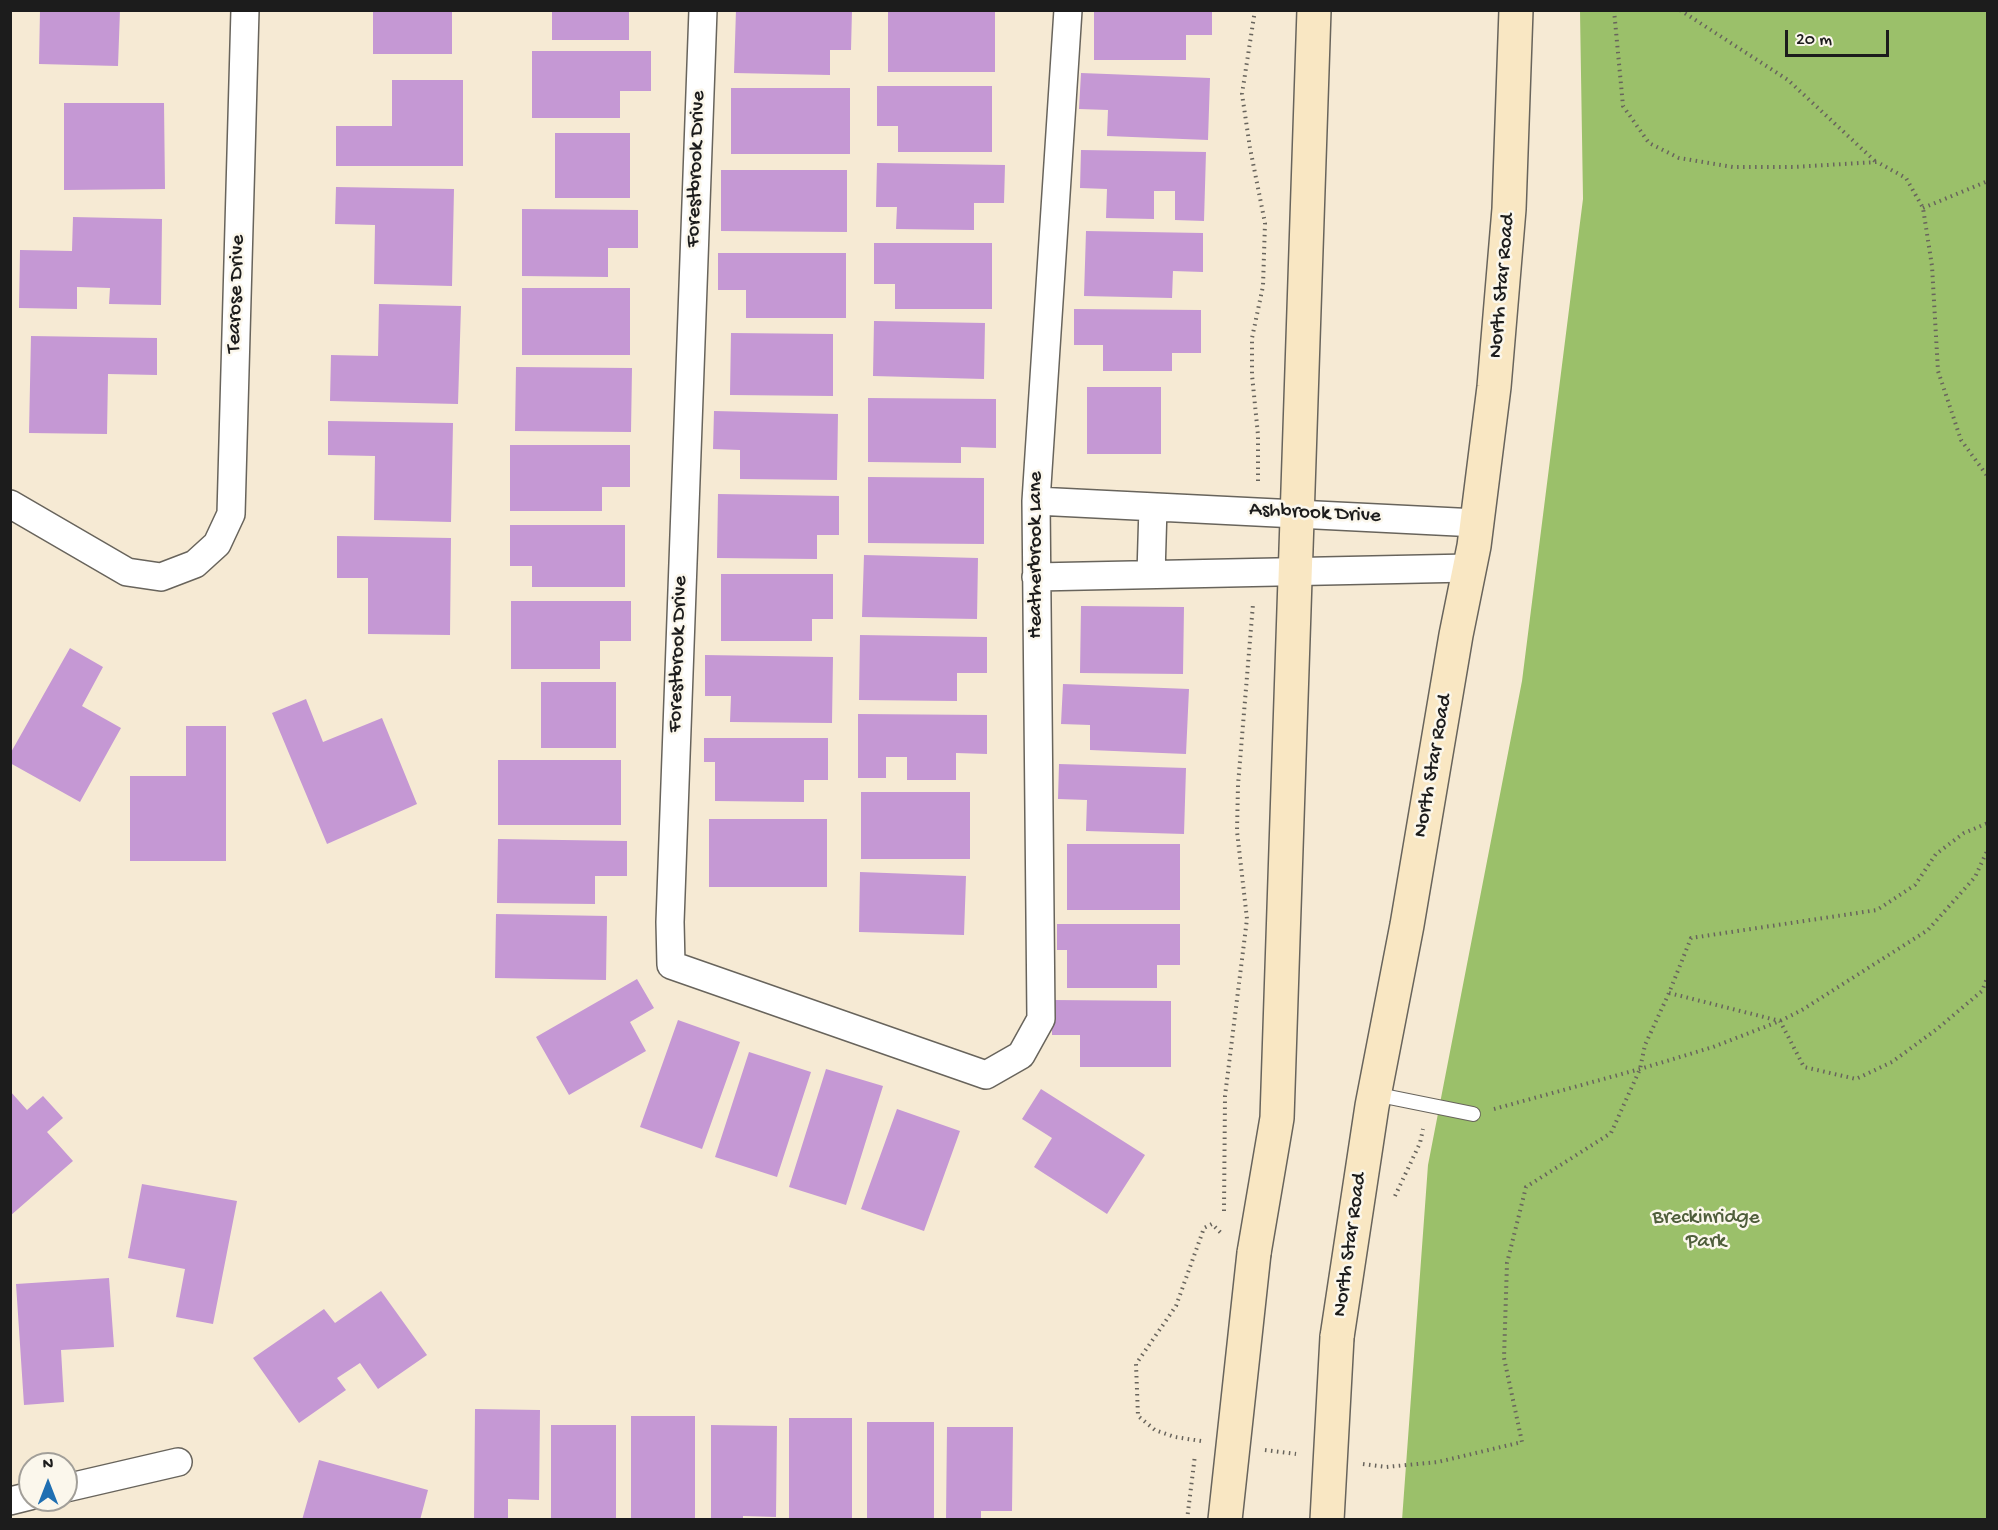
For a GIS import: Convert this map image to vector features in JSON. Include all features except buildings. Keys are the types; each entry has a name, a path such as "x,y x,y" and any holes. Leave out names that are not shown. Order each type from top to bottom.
{"main road":[{"path":"1225,1520 1254,1253 1277,1118 1314,10"},
{"name":"North Star Road","path":"1327,1520 1337,1338 1374,1094 1407,925 1477,523 1494,387 1509,209 1516,70 1516,10"}],"street":[{"name":"Tearose Drive","path":"10,504 127,572 161,576 195,564 217,544 231,514 245,10"},
{"name":"Forestbrook Drive","path":"703,10 670,910 671,965 986,1076"},
{"name":"Heatherbrook Lane","path":"986,1076 1021,1055 1041,1019 1035,501 1068,10"},
{"name":"Ashbrook Drive","path":"1035,501 1477,523"},
{"path":"1151,574 1153,507"},
{"path":"1036,576 1469,568"},
{"path":"78,1485 178,1462"}],"lane":[{"path":"1374,1094 1473,1114"}],"path":[{"path":"1255,10 1242,94 1264,223 1263,286 1252,339 1251,375 1258,435 1257,511"},
{"path":"1614,10 1623,106 1649,143 1679,158 1733,167 1794,167 1877,162"},
{"path":"1680,10 1788,80 1877,162 1906,178 1923,208 1932,266 1938,370 1961,440 1988,477"},
{"path":"1923,208 1988,181"},
{"path":"1224,1213 1225,1096 1247,919 1237,831 1238,785 1254,572"},
{"path":"1522,1442 1504,1358 1507,1263 1526,1187 1611,1133 1640,1069 1646,1045 1691,938 1877,910 1916,885 1936,854 1964,833 1988,823"},
{"path":"1473,1114 1713,1047 1802,1010 1928,930 1975,877 1988,849"},
{"path":"1669,993 1780,1021 1804,1067 1856,1079 1892,1062 1937,1029 1982,991 1988,976"},
{"path":"1225,1224 1225,1236"}],"green space":[{"name":"Breckinridge Park","path":"1580,11 1987,11 1987,1519 1402,1520 1428,1165 1522,681 1583,199"}]}
